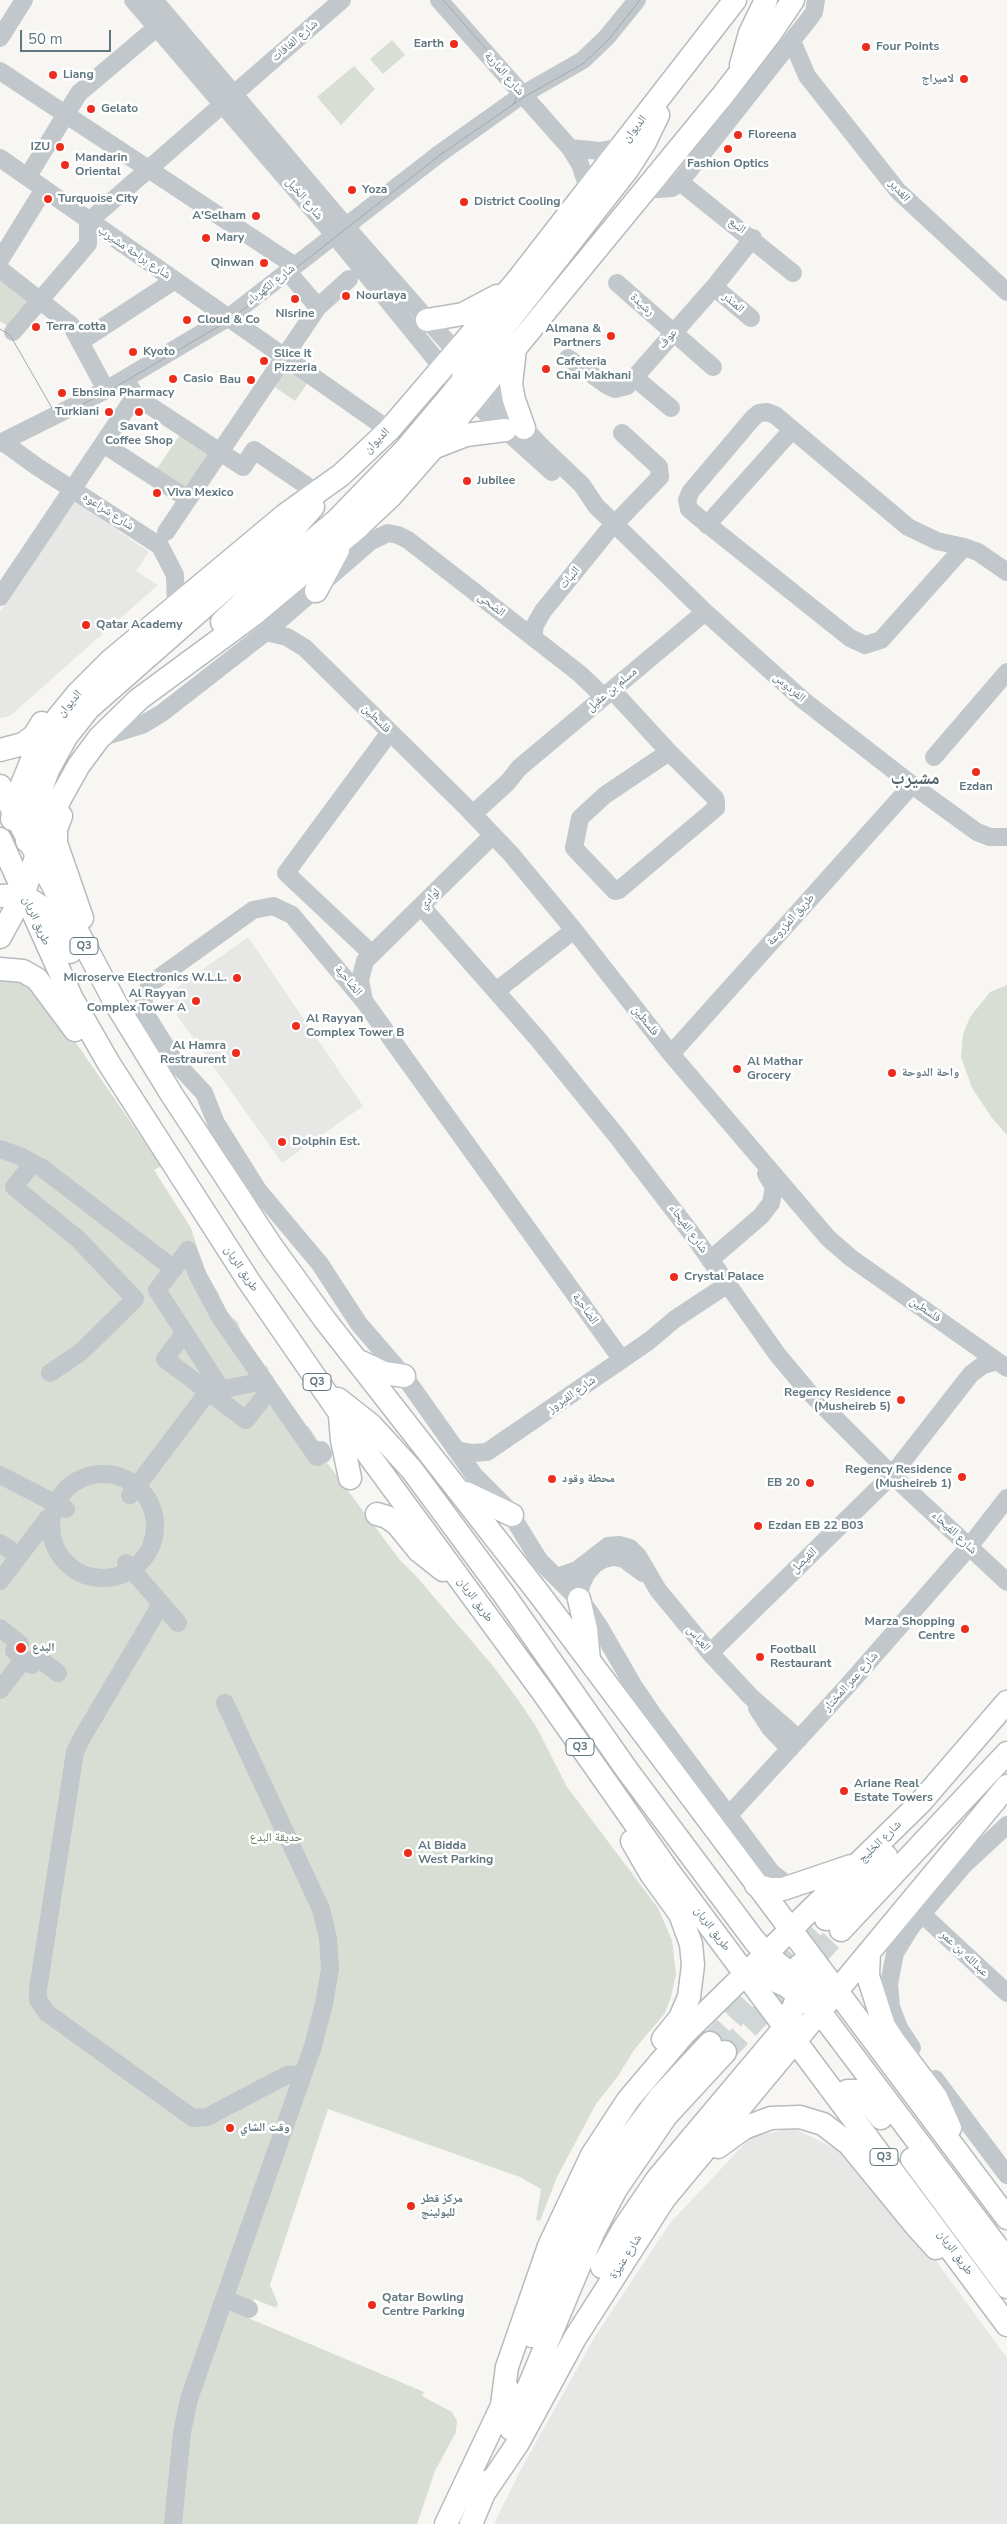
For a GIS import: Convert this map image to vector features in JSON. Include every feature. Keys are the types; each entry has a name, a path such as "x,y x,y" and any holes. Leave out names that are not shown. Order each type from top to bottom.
{"main road":[{"name":"الديوان","path":"13,857 25,776 42,742 78,693 110,661 273,525 356,462 389,430 516,282 735,0"},
{"path":"738,76 750,33 766,0"},
{"path":"177,671 228,616 337,520 472,385 515,347 642,190 738,76 793,0"},
{"path":"13,857 50,818 79,765 99,738 139,699 253,614 342,541 391,496 434,447 472,385 636,157 675,78"},
{"path":"427,320 451,318 471,311 492,300 516,282"},
{"path":"434,447 466,435 515,429 510,369 515,347"},
{"path":"450,360 465,372 472,385"},
{"path":"0,937 13,857 34,809 48,770 66,737 83,714 114,683 295,527 312,508 320,490"},
{"path":"316,591 342,541"},
{"path":"0,750 17,747 29,740 55,704 66,697 78,693"},
{"path":"79,765 77,784 58,823 56,843 88,934 126,1005 134,1035"},
{"name":"طريق الريان","path":"0,786 13,857 61,977 108,1062 218,1234 340,1415 619,1802 1007,2325"},
{"path":"13,857 50,917 100,1007 156,1095 228,1196 272,1247"},
{"name":"طريق الريان","path":"13,857 94,966 134,1035 272,1247 589,1660 1007,2218"},
{"path":"0,969 23,971 37,979 83,1041 108,1062"},
{"path":"358,1360 375,1370 404,1376"},
{"path":"321,1387 371,1425 412,1470 666,1823 766,1954 800,1986 1007,2260"},
{"path":"340,1415 342,1440 350,1478"},
{"path":"456,1486 483,1502 512,1515"},
{"path":"376,1514 392,1520 427,1558 460,1579"},
{"path":"579,1598 586,1629 589,1660"},
{"name":"شارع الخليج","path":"746,1974 920,1803 1007,1702"},
{"name":"شارع الخليج","path":"1007,1725 970,1770 833,1925 1007,1753"},
{"path":"575,2338 585,2304 600,2271 641,2202 676,2156 791,2034 820,2012 1007,1786"},
{"path":"619,1802 639,1854 685,1923 693,1955 691,1987 685,2007 673,2028 649,2059 628,2100"},
{"path":"756,1884 770,1889 790,1887 857,1864"},
{"path":"790,1930 799,1954 800,1986 791,2034"},
{"path":"869,1952 868,1976 881,2018 892,2040 942,2107 950,2127 954,2148"},
{"path":"746,1974 836,1992"},
{"name":"شارع عنيزة","path":"502,2405 507,2367 549,2246 588,2162 628,2100 665,2054 746,1974"},
{"name":"شارع عنيزة","path":"484,2494 518,2443 575,2338 664,2199 791,2034"},
{"name":"شارع عنيزة","path":"446,2524 502,2405 563,2258 599,2184 644,2117 718,2048 666,2116 616,2189 593,2233 471,2524"},
{"path":"839,2098 851,2090 859,2091 865,2096 1007,2287"},
{"path":"664,2199 688,2181 720,2145 744,2128 771,2118 794,2117 812,2120 828,2126 841,2136 928,2240 971,2275"}],"street":[{"path":"0,38 24,0"},
{"name":"شارع الخيل","path":"133,0 156,28 234,101"},
{"name":"شارع الخيل","path":"154,0 340,231 450,360"},
{"name":"شارع الغافات","path":"234,101 248,82 342,0"},
{"name":"شارع المارية","path":"439,0 570,148 580,164 588,188"},
{"name":"شارع الكهرباء","path":"2,442 106,390 229,317 439,154 522,95 583,60 607,37 637,0"},
{"path":"642,190 672,188 680,182 814,12 816,0"},
{"path":"28,176 79,93 156,28"},
{"name":"الغدير","path":"792,41 807,76 898,191 1007,292"},
{"path":"772,67 790,68 807,76"},
{"path":"0,71 149,168 291,270 318,308"},
{"name":"شارع براحة مشيرب","path":"234,101 149,168 88,222 284,355 389,430"},
{"path":"570,148 600,151 621,147"},
{"path":"0,158 28,176 88,222 88,244 13,332"},
{"name":"النبع","path":"680,182 753,238 793,273"},
{"path":"2,253 44,189"},
{"name":"شارع الخيل","path":"340,231 427,320 450,360"},
{"name":"عوف","path":"568,358 615,389 627,386 714,287 753,238"},
{"path":"0,269 40,299 70,325 106,390"},
{"path":"166,532 284,355 318,308 350,279"},
{"path":"80,342 175,280"},
{"name":"رشيدة","path":"617,282 673,334 713,367"},
{"name":"المنذر","path":"714,287 751,318"},
{"path":"635,378 671,408"},
{"name":"الفردوس","path":"472,385 515,429 582,485 596,506 705,612 803,700 912,785 977,832 990,837 1006,838"},
{"path":"0,597 104,444 133,392 243,467 254,450 320,490"},
{"path":"964,547 880,640 864,645 850,638 707,525 689,509 688,495 753,418 759,412 767,412 792,430 908,527 937,541 964,547 985,555 1007,572"},
{"path":"707,525 792,430"},
{"name":"النبات","path":"533,637 535,625 543,611 661,474 659,467 622,433"},
{"name":"شارع شراعوه","path":"2,442 160,546 175,575 176,606"},
{"path":"104,444 188,499"},
{"name":"الضحى","path":"316,591 371,541 388,533 398,534 608,694 669,752 715,798 716,808 619,890 615,891 574,848 580,818 605,795 669,752"},
{"path":"99,738 142,725 157,717 316,591"},
{"name":"مسلم بن عقيل","path":"469,810 498,780 519,768 705,612"},
{"name":"فلسطين","path":"289,613 294,632 305,648 469,810 530,876 671,1054 828,1238 851,1258 998,1362"},
{"name":"فلسطين","path":"266,632 287,636 305,648"},
{"path":"934,757 1007,672"},
{"path":"369,958 286,873 390,732"},
{"name":"طريق المزروعة","path":"671,1054 912,785"},
{"name":"لوادي","path":"369,958 493,835"},
{"name":"الضاحية","path":"404,1376 359,1324 305,1245 258,1190 211,1113 204,1093 176,1063 146,1014 144,999 150,984 249,913 266,906 280,908 292,914 364,1001 622,1360"},
{"name":"شارع الفيحاء","path":"422,907 496,991 616,1135 802,1384 892,1475 1007,1582"},
{"path":"496,991 574,930"},
{"path":"329,958 347,962 369,958"},
{"path":"364,1001 360,980 369,958"},
{"path":"0,1149 33,1162 174,1269"},
{"path":"710,1260 760,1216 773,1199 773,1184 755,1154"},
{"path":"33,1162 14,1187 78,1238 135,1298 81,1352 50,1373"},
{"path":"760,1216 781,1205 798,1205"},
{"path":"215,1390 185,1332 157,1290 188,1250 198,1276 214,1307 317,1457 320,1450 323,1454"},
{"name":"شارع الفيروز","path":"487,1452 656,1336 679,1327 731,1289"},
{"path":"185,1332 165,1359 215,1390 246,1420 267,1385"},
{"name":"الفيصل","path":"710,1652 892,1475 966,1379 977,1369 998,1362"},
{"path":"404,1376 478,1480 502,1502 512,1515 534,1553 579,1598 599,1626 643,1700 771,1872 790,1887"},
{"path":"132,1491 215,1390 267,1385"},
{"path":"456,1450 472,1453 487,1452 478,1480"},
{"path":"1,1478 58,1511 62,1521 62,1537 74,1569 102,1570 129,1567"},
{"path":"0,1581 48,1518 78,1495 92,1488 108,1486 132,1491"},
{"path":"129,1567 141,1546 145,1530 143,1515 132,1491"},
{"name":"شارع عمر المختار","path":"729,1815 969,1547 1007,1498"},
{"path":"0,1543 19,1556"},
{"name":"العباس","path":"557,1577 577,1570 603,1548 614,1544 625,1546 634,1552 650,1578 710,1652 794,1744"},
{"name":"العباس","path":"579,1598 581,1585 587,1573 595,1564 604,1559 624,1560 650,1578"},
{"path":"129,1567 178,1623"},
{"path":"161,1604 75,1752 38,1989 38,2000 47,2013 193,2118 207,2117 287,2075 302,2074"},
{"path":"2,1634 20,1644 14,1652 32,1665 37,1657 58,1673"},
{"path":"0,1690 24,1659"},
{"path":"173,2524 185,2416 319,2025 328,1984 330,1954 325,1924 315,1895 225,1703"},
{"path":"1007,1825 969,1859 922,1914 900,1944 890,1973 891,2007 904,2038 1007,2175"},
{"name":"عبدالله بن عمر","path":"922,1914 1007,1993"},
{"path":"225,2298 249,2309"}],"shaded area":[{"name":"Qatar Academy","path":"74,500 149,552 136,571 158,585 10,716 0,718 0,612"},
{"path":"248,937 363,1106 282,1163 164,997"},
{"path":"793,2128 840,2151 888,2195 1007,2358 1007,2524 494,2524 520,2471 596,2335 670,2223 751,2137"}],"green space":[{"path":"392,40 405,55 383,74 370,59"},
{"path":"354,66 375,89 341,125 317,97"},
{"path":"0,275 34,300 11,328 0,321"},
{"path":"284,355 313,375 295,401 266,381"},
{"path":"184,429 219,451 188,499 152,476"},
{"name":"حديقة البدع","path":"0,973 25,977 72,1037 161,1166 154,1170 191,1228 205,1272 219,1294 218,1302 226,1313 238,1322 242,1336 259,1362 268,1367 269,1377 303,1426 308,1426 325,1451 322,1456 399,1559 416,1576 493,1666 519,1701 537,1728 567,1787 658,1908 672,1940 676,1974 665,2013 634,2050 618,2076 596,2104 557,2177 540,2221 536,2220 541,2189 520,2177 328,2109 270,2285 278,2304 276,2308 254,2299 246,2317 424,2392 422,2396 452,2412 457,2421 456,2432 435,2471 417,2524 0,2524"},
{"path":"1007,985 1007,1135 992,1118 972,1088 961,1057 963,1034 970,1017 990,992"}],"tunnel":[{"path":"710,2043 826,1919"},
{"path":"725,2052 841,1930"}],"tram line":[{"path":"443,0 516,83 519,92 513,105"},
{"path":"0,329 10,335 56,415 63,414 107,392 231,319 440,155 524,97 584,63 609,39 640,0"}],"place":[{"name":"Earth","path":"454,44"},
{"name":"Four Points","path":"866,47"},
{"name":"Liang","path":"53,75"},
{"name":"لاميراج","path":"964,79"},
{"name":"Gelato","path":"91,109"},
{"name":"Floreena","path":"738,135"},
{"name":"IZU","path":"60,147"},
{"name":"Fashion Optics","path":"728,149"},
{"name":"Mandarin Oriental","path":"65,165"},
{"name":"Yoza","path":"352,190"},
{"name":"Turquoise City","path":"48,199"},
{"name":"District Cooling","path":"464,202"},
{"name":"A'Selham","path":"256,216"},
{"name":"Mary","path":"206,238"},
{"name":"Qinwan","path":"264,263"},
{"name":"Nourlaya","path":"346,296"},
{"name":"Nisrine","path":"295,299"},
{"name":"Cloud & Co","path":"187,320"},
{"name":"Terra cotta","path":"36,327"},
{"name":"Almana & Partners","path":"611,336"},
{"name":"Kyoto","path":"133,352"},
{"name":"Slice it Pizzeria","path":"264,361"},
{"name":"Cafeteria Chai Makhani","path":"546,369"},
{"name":"Casio","path":"173,379"},
{"name":"Bau","path":"251,380"},
{"name":"Ebnsina Pharmacy","path":"62,393"},
{"name":"Turkiani","path":"109,412"},
{"name":"Savant Coffee Shop","path":"139,412"},
{"name":"Jubilee","path":"467,481"},
{"name":"Viva Mexico","path":"157,493"},
{"name":"Qatar Academy","path":"86,625"},
{"name":"Ezdan","path":"976,772"},
{"name":"Microserve Electronics W.L.L.","path":"237,978"},
{"name":"Al Rayyan Complex Tower A","path":"196,1001"},
{"name":"Al Rayyan Complex Tower B","path":"296,1026"},
{"name":"Al Hamra Restraurent","path":"236,1053"},
{"name":"Al Mathar Grocery","path":"737,1069"},
{"name":"واحة الدوحة","path":"892,1073"},
{"name":"Dolphin Est.","path":"282,1142"},
{"name":"Crystal Palace","path":"674,1277"},
{"name":"Regency Residence (Musheireb 5)","path":"901,1400"},
{"name":"Regency Residence (Musheireb 1)","path":"962,1477"},
{"name":"محطة وقود","path":"552,1479"},
{"name":"EB 20","path":"810,1483"},
{"name":"Ezdan EB 22 B03","path":"758,1526"},
{"name":"Marza Shopping Centre","path":"965,1629"},
{"name":"البدع","path":"21,1648"},
{"name":"Football Restaurant","path":"760,1657"},
{"name":"Ariane Real Estate Towers","path":"844,1791"},
{"name":"Al Bidda West Parking","path":"408,1853"},
{"name":"وقت الشاي","path":"230,2128"},
{"name":"مركز قطر للبولينج","path":"411,2206"},
{"name":"Qatar Bowling Centre Parking","path":"372,2305"}],"district":[{"name":"مشيرب","path":"915,780"}]}
